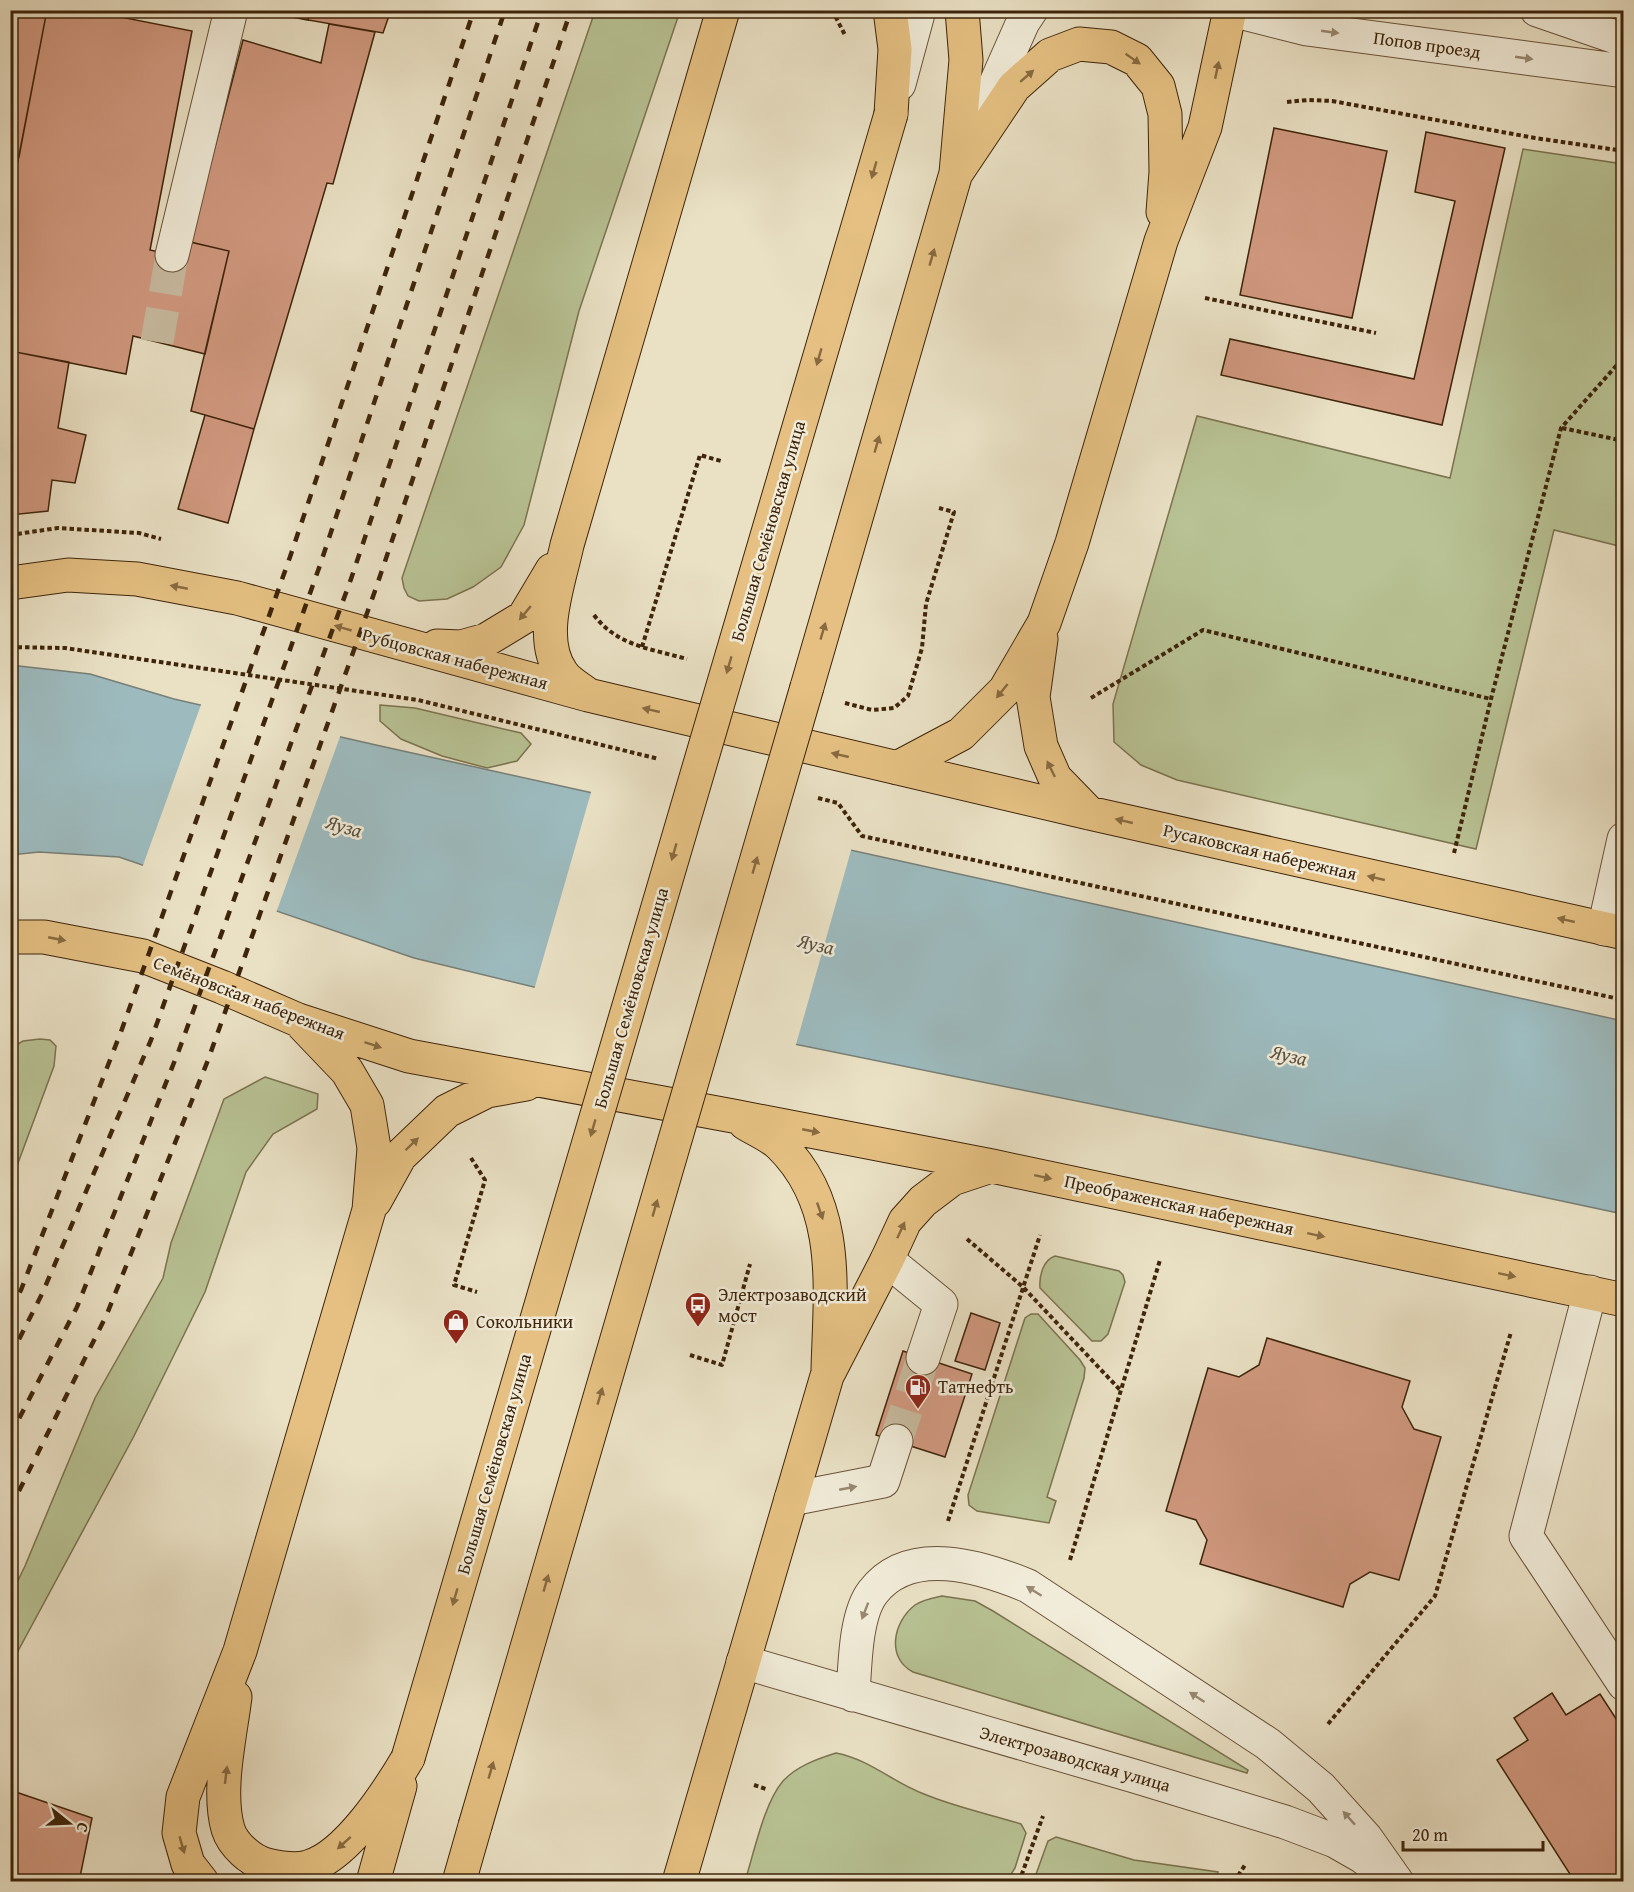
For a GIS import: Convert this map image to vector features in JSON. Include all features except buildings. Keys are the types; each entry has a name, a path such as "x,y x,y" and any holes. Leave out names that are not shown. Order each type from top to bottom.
{"main road":[{"path":"588,695 562,674 552,655 549,626 567,545 723,10"},
{"name":"Большая Семёновская улица","path":"388,1801 408,1758 891,114 895,49 890,10"},
{"path":"459,1881 956,173 966,60 962,10"},
{"path":"1089,813 1055,778 1041,746 1033,697 1044,623 1072,543 1161,241 1205,127 1231,10"},
{"path":"956,173 1014,87 1050,56 1079,44 1111,46 1137,60 1158,86 1166,114 1166,172 1161,241"},
{"path":"400,644 461,647 486,640 524,617 567,545"},
{"name":"Рубцовская набережная","path":"10,584 68,575 137,579 237,598 588,695 897,768"},
{"path":"897,768 961,734 1005,690 1044,623"},
{"name":"Русаковская набережная","path":"897,768 1613,931"},
{"name":"Семёновская набережная","path":"10,937 44,937 143,956 298,1020 409,1056 733,1116"},
{"path":"201,1881 188,1864 179,1833 183,1797 240,1651 369,1210 374,1148 367,1105 347,1071 298,1020"},
{"path":"369,1210 400,1156 447,1111 487,1091 540,1081"},
{"path":"733,1116 779,1144 809,1181 823,1216 830,1271 827,1376"},
{"name":"Преображенская набережная","path":"733,1116 992,1166 1623,1300"},
{"path":"679,1881 827,1376 905,1221 923,1201 952,1179 992,1166"},
{"path":"240,1651 223,1799 229,1831 245,1854 262,1864 282,1869 305,1868 317,1864 346,1843 388,1801"},
{"path":"373,1881 388,1801"},
{"path":"475,1826 478,1881"}],"street":[{"path":"172,255 231,10"},
{"path":"891,114 919,10"},
{"path":"956,173 1023,21 1031,10"},
{"name":"Попов проезд","path":"1231,10 1307,29 1623,71"},
{"path":"1537,10 1623,40"},
{"path":"1613,931 1623,839"},
{"path":"887,1260 941,1304 923,1358"},
{"path":"1590,1292 1526,1536 1623,1684"},
{"path":"791,1499 883,1481 896,1441"},
{"path":"853,1695 862,1617 873,1593 889,1576 909,1567 949,1563 997,1574 1028,1586 1268,1744 1321,1788 1366,1838 1380,1877"},
{"name":"Электрозаводская улица","path":"743,1662 1285,1822 1335,1841 1380,1877"}],"path":[{"path":"832,10 844,34"},
{"path":"1287,102 1308,100 1332,102 1623,151"},
{"path":"1205,298 1376,333"},
{"path":"1453,857 1561,428 1623,357"},
{"path":"1561,428 1623,441"},
{"path":"642,647 700,454 721,461"},
{"path":"926,604 954,512 939,508"},
{"path":"1091,698 1203,630 1491,699"},
{"path":"10,647 75,650 418,700 664,761"},
{"path":"815,797 838,803 862,836 1623,1000"},
{"path":"471,1158 485,1180 454,1285 477,1292"},
{"path":"948,1521 1040,1235"},
{"path":"967,1239 1023,1287 1121,1391"},
{"path":"1070,1560 1161,1260"},
{"path":"690,1355 722,1365 750,1264"},
{"path":"1328,1724 1435,1596 1511,1332"},
{"path":"754,1785 766,1789"},
{"path":"1019,1881 1043,1816"},
{"path":"1234,1881 1245,1865"}],"green space":[{"path":"595,11 680,11 579,311 524,525 501,567 473,587 447,599 419,601 408,596 402,578"},
{"path":"1523,149 1623,164 1623,547 1554,530 1476,849 1177,780 1141,765 1114,742 1113,704 1197,416 1450,478"},
{"path":"380,705 415,708 521,733 531,744 517,761 487,768 442,756 401,739 380,721"},
{"path":"50,1040 56,1046 54,1066 11,1182 11,1048 23,1041"},
{"path":"265,1077 318,1094 317,1109 273,1134 246,1172 205,1292 134,1436 11,1664 11,1595 95,1398 163,1278 171,1243 224,1099"},
{"path":"1055,1256 1119,1271 1123,1275 1125,1282 1108,1334 1101,1341 1092,1341 1040,1288 1043,1269 1047,1261"},
{"path":"1031,1314 1038,1314 1085,1368 1084,1378 1047,1497 1056,1501 1049,1523 977,1511 969,1505 968,1495 1025,1318"},
{"path":"942,1596 975,1601 993,1611 1248,1770 1247,1773 913,1672 904,1666 899,1658 896,1649 898,1630 907,1612 915,1605"},
{"path":"836,1753 871,1766 912,1789 936,1799 1021,1824 1026,1833 1015,1868 1007,1881 745,1881 765,1815 776,1790 783,1781 801,1767"},
{"path":"1056,1837 1134,1860 1218,1872 1216,1881 1041,1881 1042,1879 1035,1877 1048,1841"}],"water":[{"name":"Яуза","path":"10,665 90,674 174,699 376,745 1623,1021 1623,1214 1344,1155 645,1014 414,958 119,857 39,852 11,855"}],"pier":[{"path":"202,702 341,734 276,913 142,868"},
{"path":"592,789 852,847 795,1048 644,1017 534,990"}],"tunnel":[{"path":"157,342 172,255"},
{"path":"896,1441 923,1358"}],"railway":[{"path":"10,1310 21,1290 122,1029 290,557 474,10"},
{"path":"10,1357 42,1294 151,1040 319,568 505,10"},
{"path":"10,1436 77,1307 179,1050 351,579 542,10"},
{"path":"10,1509 107,1314 208,1060 376,588 571,10"}],"place":[{"name":"Электрозаводский мост","path":"698,1328"},
{"name":"Сокольники","path":"456,1345"},
{"name":"Татнефть","path":"918,1410"}]}
